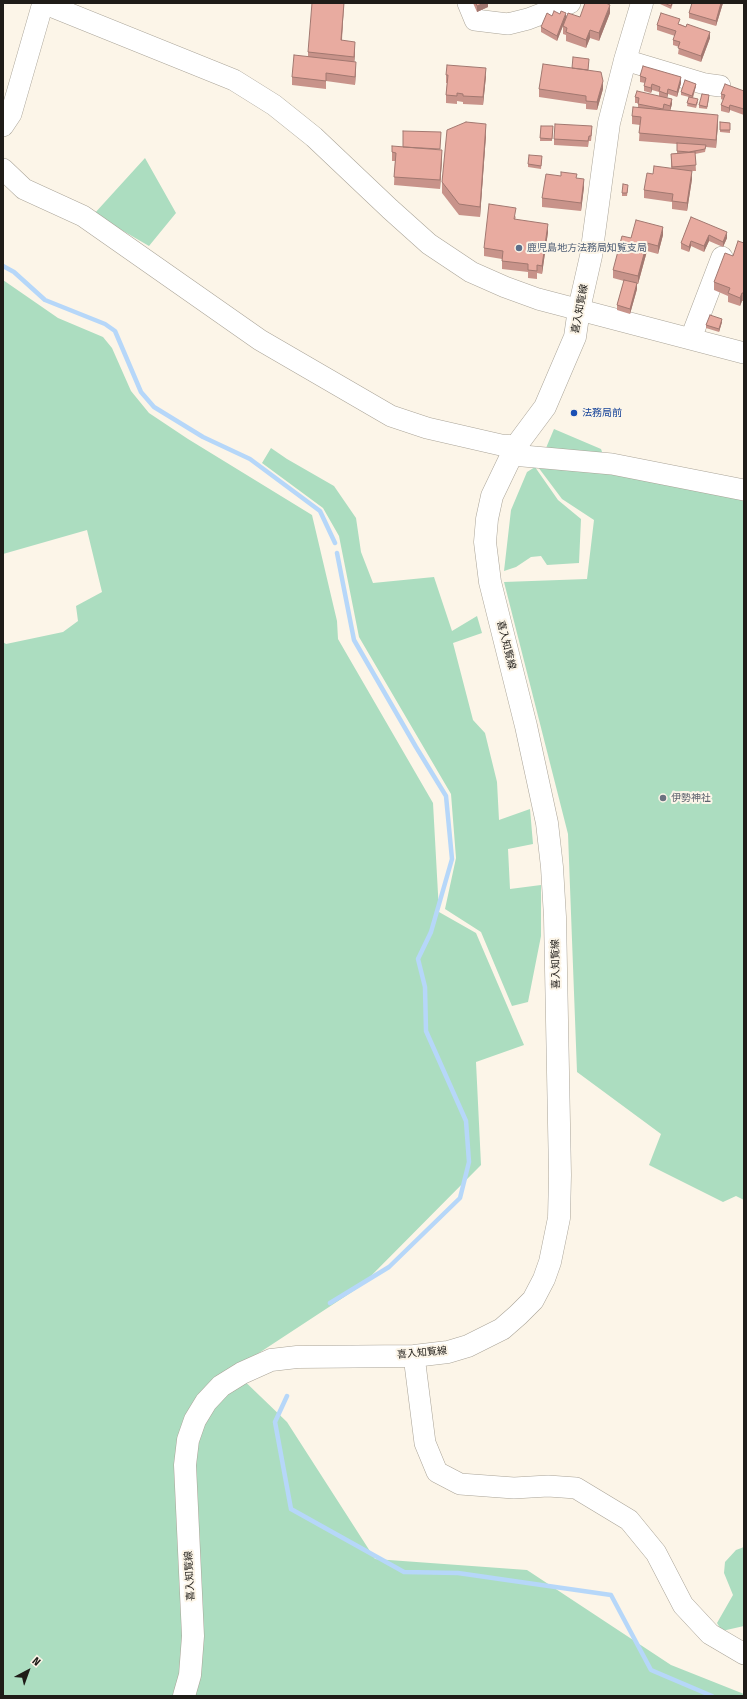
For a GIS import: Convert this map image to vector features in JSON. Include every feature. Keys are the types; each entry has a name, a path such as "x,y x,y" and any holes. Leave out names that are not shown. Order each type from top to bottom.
{"main road":[{"name":"喜入知覧線","path":"184,1696 190,1675 193,1636 185,1465 188,1440 195,1420 206,1402 221,1386 242,1373 271,1360 297,1357 414,1356 448,1352 468,1346 502,1329 533,1300 544,1279 556,1240 559,1218 560,1175 555,917 552,867 547,823 526,726 490,582 485,542 487,519 492,496 514,450 545,407 575,337 579,309 591,256 610,122 638,4"}],"street":[{"path":"3,126 11,114 43,3 234,80 274,105 314,137 429,244 471,272 505,287 538,299 744,352"},
{"path":"468,3 475,20 508,24 528,19 570,3"},
{"path":"625,60 705,84 720,86"},
{"path":"3,169 24,189 83,216 260,340 391,416 427,428 501,445 514,450 612,464 744,490"},
{"path":"691,338 722,257"},
{"path":"414,1356 425,1443 437,1472 460,1484 514,1488 548,1486 576,1488 629,1520 656,1552 683,1605 710,1634 744,1654"}],"green space":[{"path":"145,158 176,213 149,246 94,214"},
{"path":"3,280 58,318 103,337 112,348 131,391 149,413 188,439 312,515 337,621 338,639 433,803 439,912 476,933 524,1045 476,1062 481,1165 361,1286 233,1370 287,1422 375,1559 527,1570 671,1665 744,1694 744,1696 3,1696 3,642 6,644 63,632 78,621 76,606 102,592 87,530 3,554"},
{"path":"554,429 601,449 608,468 744,496 744,1200 736,1196 723,1202 649,1165 661,1134 577,1072 568,834 504,582 587,579 594,520 562,499 538,467"},
{"path":"271,448 334,486 356,518 361,552 373,583 434,577 452,631 477,616 482,633 453,643 473,720 485,733 497,782 499,820 530,809 533,844 508,849 510,889 541,885 541,936 528,1002 512,1006 481,932 445,909 456,858 451,794 359,637 339,536 323,508 262,463"},
{"path":"535,467 558,500 581,519 579,563 547,565 541,556 531,557 516,567 504,571 511,510 527,472"},
{"path":"744,1547 744,1626 722,1631 717,1623 733,1595 724,1573 725,1562 736,1550"}],"building":[{"path":"312,3 344,3 341,40 355,42 354,57 308,52"},
{"path":"476,3 484,3 477,6"},
{"path":"585,3 606,3 610,5 599,33 590,30 586,40 566,32 567,28 563,26 568,13 580,17"},
{"path":"664,3 672,3 671,6"},
{"path":"692,3 721,3 716,21 689,13"},
{"path":"554,11 560,14 561,11 566,13 557,36 541,27 547,13 552,16"},
{"path":"661,13 680,19 678,24 686,27 687,24 710,32 701,56 678,48 680,42 673,40 676,31 657,25"},
{"path":"294,55 356,62 355,77 326,73 326,81 292,77"},
{"path":"573,57 589,59 588,70 572,68"},
{"path":"543,64 601,72 603,81 597,102 586,101 586,96 539,89"},
{"path":"447,65 486,68 483,97 463,96 463,94 457,93 457,96 446,95 448,75 446,75"},
{"path":"643,66 681,77 677,92 668,89 667,94 659,91 660,87 652,84 651,88 644,86 646,78 640,76"},
{"path":"685,80 696,84 692,96 681,92"},
{"path":"725,84 744,91 744,109 730,105 729,108 721,105 725,95 721,94"},
{"path":"637,91 672,99 670,106 664,104 663,109 638,104 639,98 635,97"},
{"path":"702,94 709,95 707,107 699,105"},
{"path":"689,97 698,99 696,105 687,103"},
{"path":"633,107 718,115 716,140 639,133 641,117 632,116"},
{"path":"466,122 486,124 480,207 459,204 442,182 447,130"},
{"path":"720,122 730,123 730,130 720,130"},
{"path":"555,124 592,126 591,136 589,136 588,141 554,139"},
{"path":"541,126 553,126 552,139 540,138"},
{"path":"403,131 441,132 440,149 403,147"},
{"path":"677,143 706,145 705,149 689,152 677,151"},
{"path":"392,146 442,150 440,180 394,177 396,153 392,152"},
{"path":"695,152 696,165 672,167 671,154"},
{"path":"529,155 542,156 541,166 528,164"},
{"path":"654,166 692,171 687,203 672,201 673,194 644,190 647,173 653,174"},
{"path":"561,172 577,174 576,178 584,179 581,203 542,198 546,174 561,176"},
{"path":"623,184 628,185 627,193 622,193"},
{"path":"489,204 516,208 514,219 548,224 542,266 537,265 537,271 528,270 528,264 502,261 503,251 484,248"},
{"path":"691,217 727,232 723,242 709,235 704,246 691,241 689,247 681,243"},
{"path":"636,220 663,227 658,246 647,243 638,276 613,270 622,236 631,238"},
{"path":"738,241 744,243 744,293 742,293 740,298 728,293 730,288 714,282 725,253 733,256"},
{"path":"624,280 637,283 630,309 617,305"},
{"path":"710,315 722,319 719,329 706,325"}],"waterway":[{"path":"3,266 14,272 45,300 105,324 115,331 141,392 154,407 203,437 250,459 320,511 335,543"},
{"path":"330,1303 389,1267 460,1198 469,1162 466,1121 426,1031 425,987 418,959 431,932 452,859 446,796 354,640 337,553"},
{"path":"287,1396 275,1422 291,1509 404,1572 458,1573 611,1595 651,1670 712,1696"}],"place":[{"name":"鹿児島地方法務局知覧支局","path":"519,248"},
{"name":"法務局前","path":"574,413"},
{"name":"伊勢神社","path":"663,798"}]}
